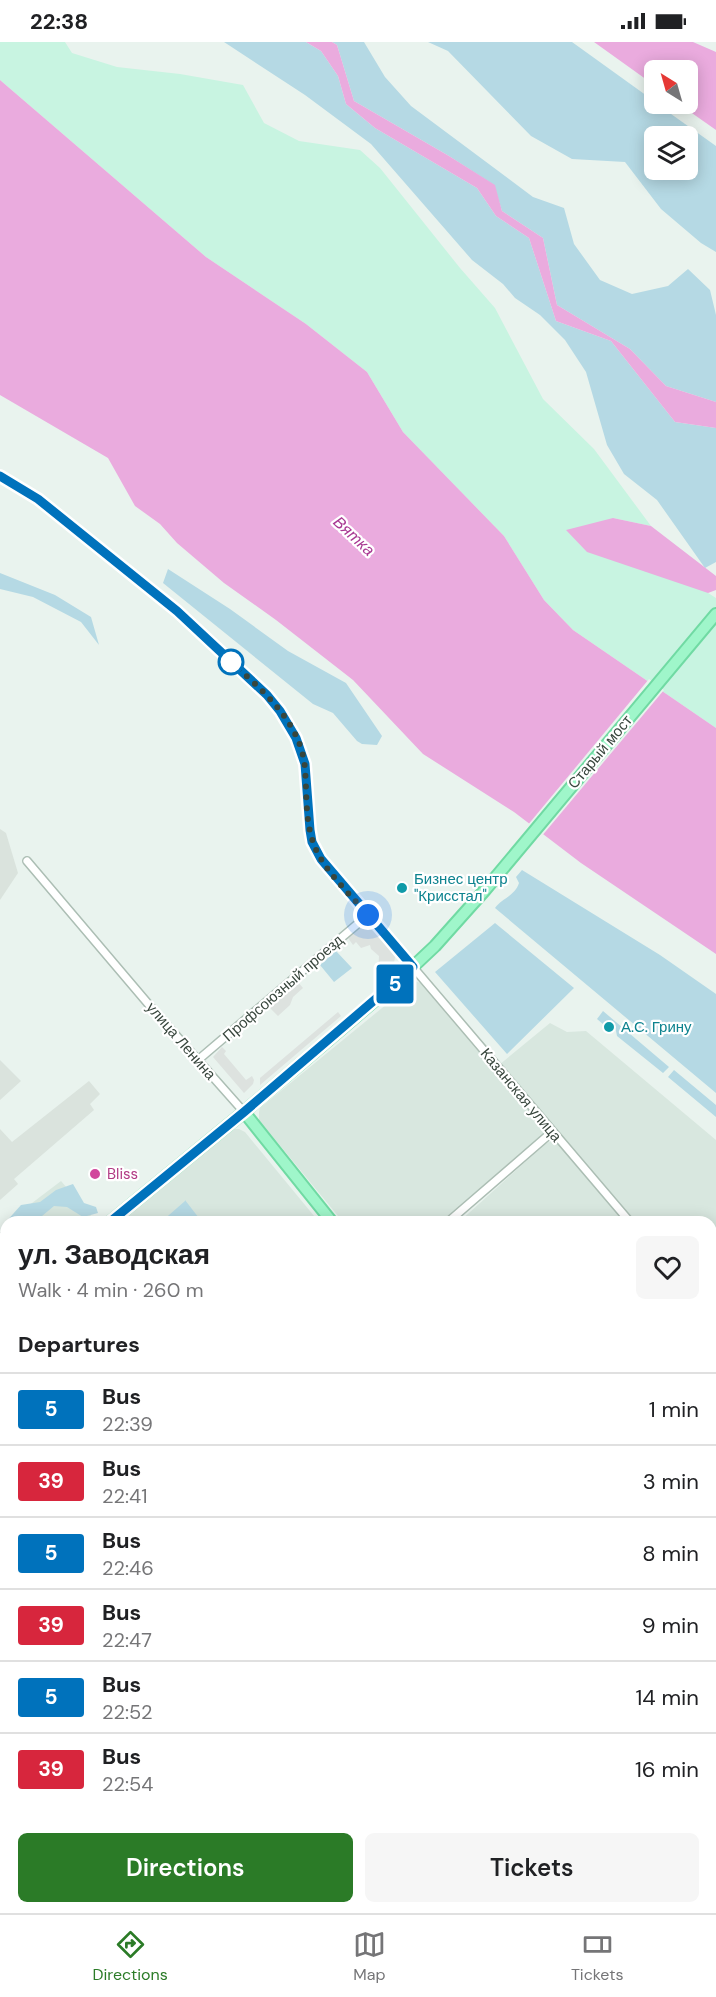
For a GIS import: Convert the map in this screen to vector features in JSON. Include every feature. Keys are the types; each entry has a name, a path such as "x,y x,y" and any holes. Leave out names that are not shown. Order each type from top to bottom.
{"main road":[{"name":"Старый мост","path":"117,1216 244,1112 413,967 485,890 716,614"},
{"name":"улица Ленина","path":"244,1112 327,1216"}],"street":[{"name":"Казанская улица","path":"0,476 38,499 177,611 267,695 280,711 296,738 305,764 307,808 312,842 327,868 625,1216"},
{"name":"улица Ленина","path":"27,861 244,1112"},
{"name":"Профсоюзный проезд","path":"198,1060 368,915"},
{"path":"455,1216 552,1132"}],"shaded area":[{"path":"224,42 306,42 321,51 338,76 346,104 375,128 477,188 496,216 529,238 556,321 611,341 675,422 716,428 716,562 705,568 657,500 624,474 607,445 586,372 565,340 540,315 515,298 503,284 472,260 371,144 305,95"},
{"path":"332,42 364,42 385,77 411,106 533,197 564,208 574,244 600,280 632,294 668,286 688,269 710,290 716,315 716,402 666,386 630,349 557,305 543,238 502,211 494,185 354,101 337,45"},
{"path":"428,42 572,42 644,94 644,114 671,114 688,126 644,126 644,180 698,180 698,133 716,146 716,252 701,243 661,209 625,162 572,159 531,136 448,51"},
{"path":"168,569 230,609 288,651 346,683 382,736 377,745 362,744 357,741 333,713 313,704 163,583"},
{"path":"0,573 55,595 91,617 99,645 81,622 33,597 0,589"},
{"path":"0,829 6,833 18,873 0,900"},
{"path":"522,870 660,955 716,994 716,1093 495,908 517,887 519,883 516,877"},
{"path":"495,923 574,988 507,1054 435,972"},
{"path":"367,927 375,932 395,957 394,963 378,977 379,956 370,945 361,948 356,942 353,945 348,938 358,929"},
{"path":"336,951 352,968 334,982 320,965"},
{"path":"415,981 420,983 545,1129 546,1134 455,1216 338,1216 259,1120 260,1108"},
{"path":"298,982 303,988 278,1016 269,1007"},
{"path":"603,1011 669,1067 663,1073 617,1036 612,1023 608,1022 604,1025 597,1019"},
{"path":"338,1012 341,1016 260,1085 260,1078"},
{"path":"550,1023 567,1032 586,1031 716,1140 716,1216 628,1216 499,1065"},
{"path":"222,1047 226,1051 224,1054 246,1080 252,1076 254,1080 244,1093 213,1057"},
{"path":"0,1060 21,1081 0,1100"},
{"path":"674,1070 716,1105 716,1117 668,1077"},
{"path":"89,1081 100,1094 90,1104 94,1110 14,1179 18,1184 0,1200 0,1129 12,1142"},
{"path":"232,1129 239,1129 245,1132 314,1216 124,1216"},
{"path":"551,1141 558,1142 621,1216 466,1216"},
{"path":"61,1181 91,1216 15,1216"},
{"path":"73,1184 84,1203 96,1207 98,1213 81,1216 67,1207 54,1206 42,1216 11,1216 21,1205 40,1202 56,1190"},
{"path":"185,1201 197,1216 168,1216"}],"sand":[{"path":"0,42 65,42 72,53 117,67 180,74 243,85 264,123 299,141 360,150 380,168 495,308 543,399 594,449 651,526 613,518 716,598 716,728 573,630 544,600 504,536 403,432 367,372 306,324 206,257 0,80"}],"water":[{"path":"306,42 332,42 337,45 354,101 495,185 502,211 543,238 557,305 630,349 666,386 716,402 716,428 675,422 611,341 556,321 529,238 496,216 477,188 375,128 346,104 338,76 321,51"},
{"path":"594,42 693,42 716,52 716,130 693,114 698,114 698,60 644,60 644,78"},
{"name":"Вятка","path":"0,80 206,257 306,324 367,372 403,432 504,536 544,600 573,630 716,728 716,954 581,863 514,812 423,754 353,680 224,583 177,543 160,524 135,506 108,458 0,395"},
{"path":"613,518 651,526 716,576 716,590 708,593 587,552 566,530"}],"pier":[{"path":"649,679 664,690 541,837 527,826"}],"bus line":[{"name":"5","path":"0,476 38,499 177,611 267,695 290,725 301,750 305,764 307,808 312,842 321,859 413,967 244,1112 117,1216"}],"place":[{"name":"Бизнес центр \"Крисстал\"","path":"402,888"},
{"name":"А.С. Грину","path":"609,1027"},
{"name":"Bliss","path":"95,1174"}],"route":[{"path":"231,662 267,695 290,725 305,764 307,808 312,842 327,868 368,915"}]}
